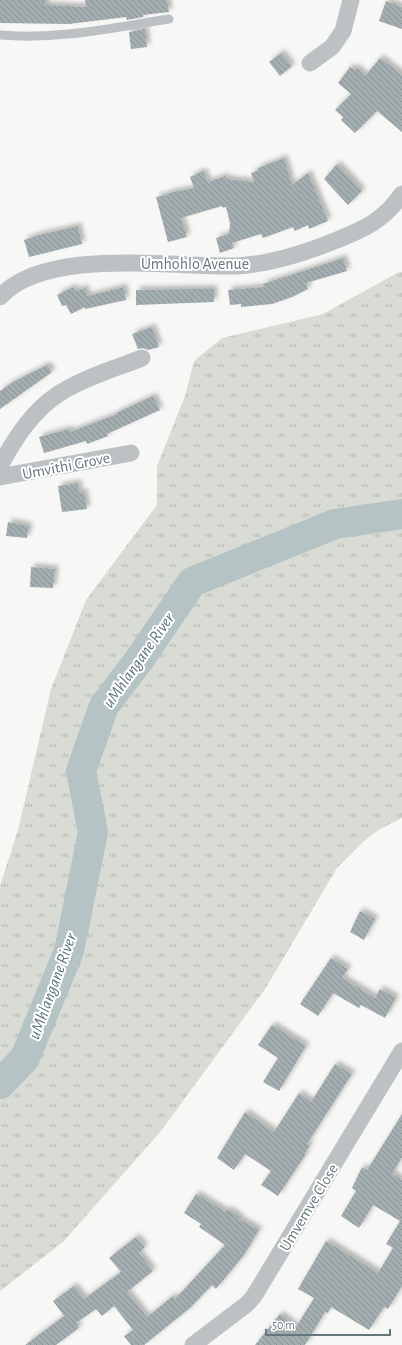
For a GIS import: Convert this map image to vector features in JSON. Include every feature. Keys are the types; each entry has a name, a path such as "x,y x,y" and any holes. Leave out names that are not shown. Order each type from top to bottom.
{"street":[{"path":"310,63 332,47 343,31 351,0"},
{"name":"Umhohlo Avenue","path":"0,297 12,287 32,276 82,266 112,262 239,266 274,261 316,248 372,225 386,214 402,194"},
{"name":"Umvithi Grove","path":"0,466 23,429 34,416 58,394 142,358"},
{"name":"Umvithi Grove","path":"0,477 131,453"},
{"name":"Umvemve Close","path":"193,1345 247,1304 258,1290 402,1051"}],"lane":[{"path":"0,35 25,37 70,35 169,19"}],"green space":[{"path":"399,272 402,272 402,818 380,829 364,841 337,868 265,989 161,1131 63,1242 0,1291 0,886 18,830 51,689 86,600 157,505 157,466 185,396 194,361 222,338 323,314"}],"building":[{"path":"0,0 46,0 45,5 86,7 85,0 167,0 169,12 143,15 143,17 127,20 126,17 69,24 0,23"},
{"path":"386,1 402,7 402,29 379,21"},
{"path":"145,29 147,47 131,49 129,32"},
{"path":"281,53 292,66 280,76 269,62"},
{"path":"380,58 402,75 402,132 377,111 355,133 341,120 343,117 335,110 351,94 338,83 350,67 355,70 357,68 365,76"},
{"path":"284,158 292,185 308,173 328,221 309,229 308,225 295,231 293,227 263,238 261,234 232,243 234,248 220,253 216,238 229,234 230,223 226,207 223,208 222,206 181,218 187,237 168,242 156,197 194,188 190,177 203,171 208,182 225,176 226,179 254,182 251,173 259,170 258,168"},
{"path":"337,164 362,191 348,205 324,179"},
{"path":"78,226 82,244 29,257 24,240"},
{"path":"343,258 347,271 306,283 308,289 292,297 272,304 241,307 241,304 230,305 228,290 264,287 263,284"},
{"path":"73,287 75,291 85,288 87,296 124,287 126,300 85,309 85,307 71,314 66,305 62,306 57,295"},
{"path":"214,289 214,302 136,305 136,290"},
{"path":"152,327 159,347 148,350 143,348 138,349 132,334"},
{"path":"47,365 52,372 0,409 0,391 13,382"},
{"path":"153,396 160,410 107,434 108,436 87,444 86,441 44,453 39,437 69,429 70,432 117,414 116,413"},
{"path":"78,483 79,493 84,492 87,509 62,512 58,486"},
{"path":"8,522 29,526 27,538 6,536"},
{"path":"31,567 55,569 53,588 30,587"},
{"path":"360,911 375,919 364,940 350,932"},
{"path":"331,958 348,969 342,978 375,998 380,989 396,998 385,1018 361,1005 359,1008 333,993 318,1016 300,1004"},
{"path":"272,1025 306,1046 279,1091 263,1082 278,1058 258,1045"},
{"path":"335,1064 352,1074 307,1144 310,1145 305,1153 306,1154 278,1196 261,1185 271,1171 245,1154 234,1170 217,1158 245,1112 274,1132 299,1093 311,1102"},
{"path":"402,1114 402,1157 392,1174 402,1180 402,1286 388,1309 384,1307 369,1330 331,1307 328,1313 325,1312 305,1345 255,1345 280,1314 296,1327 314,1298 298,1289 326,1241 378,1273 393,1248 386,1244 400,1221 373,1205 359,1228 341,1216 356,1191 352,1188 362,1167 367,1170"},
{"path":"196,1194 226,1212 227,1209 240,1217 239,1219 259,1230 244,1255 216,1289 212,1285 190,1308 144,1345 131,1345 124,1336 133,1330 114,1306 102,1316 96,1309 76,1323 79,1328 56,1345 25,1345 64,1316 53,1301 74,1286 84,1299 121,1272 109,1258 136,1237 145,1247 139,1253 153,1271 127,1292 147,1317 173,1296 175,1299 225,1245 199,1227 201,1224 184,1213"}],"waterway":[{"name":"uMhlangane River","path":"0,1084 25,1058 69,951 93,832 81,771 104,706 139,660 192,582 335,524 402,514"}]}
